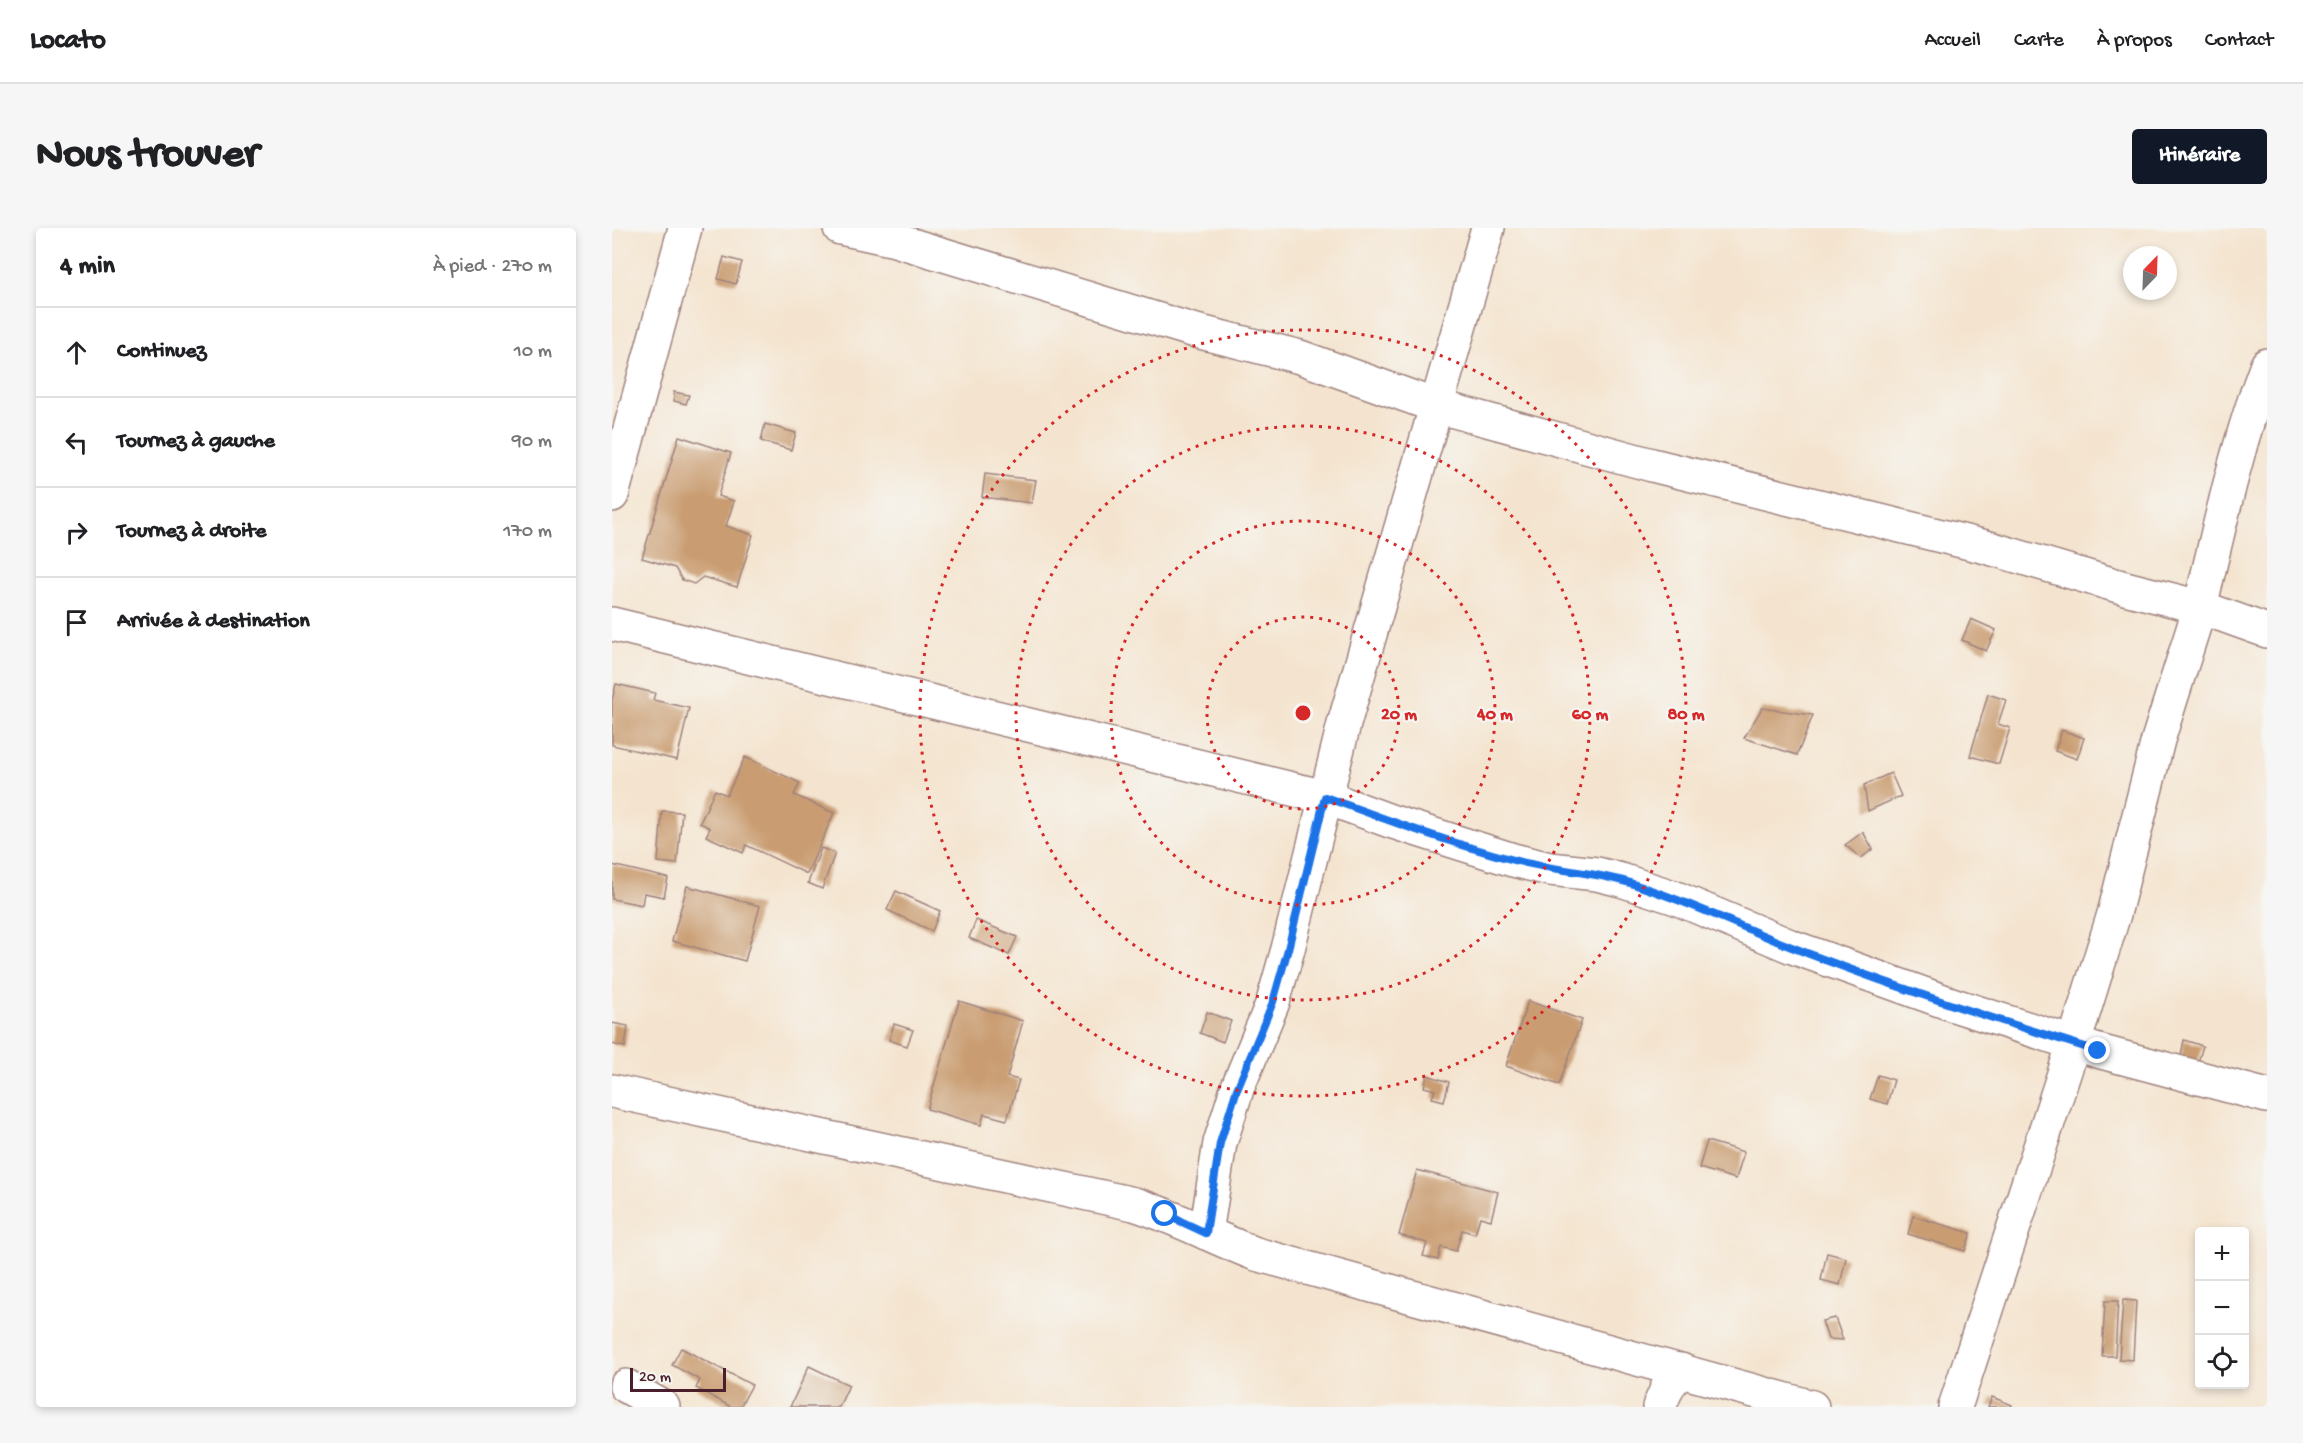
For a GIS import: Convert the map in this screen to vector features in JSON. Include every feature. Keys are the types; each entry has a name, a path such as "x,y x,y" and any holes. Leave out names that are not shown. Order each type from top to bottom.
{"street":[{"path":"612,495 685,228"},
{"path":"840,228 895,240 1191,330 1300,357 1436,406 1652,465 1986,547 2125,588 2200,607 2267,631"},
{"path":"1206,1233 1220,1143 1237,1089 1273,1002 1325,797 1488,228"},
{"path":"1955,1407 2114,914 2158,740 2200,607 2249,413 2267,365"},
{"path":"612,624 1325,797 1390,821 1513,860 1550,869 1597,874 1621,880 1676,898 1864,974 2074,1043 2267,1096"},
{"path":"612,1091 1134,1204 1165,1214 1256,1254 1812,1407"},
{"path":"1659,1407 1668,1386 1680,1370"},
{"path":"626,1386 663,1407"}],"building":[{"path":"724,257 742,262 736,284 718,279"},
{"path":"674,392 689,395 686,404 674,401"},
{"path":"765,424 796,433 791,450 761,441"},
{"path":"679,436 731,453 718,496 734,501 726,526 753,535 737,587 703,577 694,584 682,580 675,568 642,558"},
{"path":"985,474 1036,480 1032,503 982,497"},
{"path":"1971,619 1996,630 1986,651 1962,640"},
{"path":"616,684 655,693 653,700 689,708 677,760 612,745 612,700"},
{"path":"1988,694 2006,700 1998,724 2010,728 1999,764 1970,756"},
{"path":"1762,708 1813,715 1797,755 1744,738"},
{"path":"2062,730 2084,738 2077,759 2055,751"},
{"path":"745,757 800,783 794,795 834,813 807,874 746,845 743,853 706,836 710,828 700,823 715,790 727,795"},
{"path":"1891,773 1901,796 1868,811 1864,785"},
{"path":"662,811 682,812 677,864 658,862"},
{"path":"1863,832 1873,849 1861,858 1845,845"},
{"path":"821,848 835,853 822,889 808,883"},
{"path":"612,865 668,878 664,897 644,893 642,905 612,899"},
{"path":"687,886 760,906 745,961 672,941"},
{"path":"896,891 940,911 932,931 887,910"},
{"path":"976,920 1017,937 1009,955 969,938"},
{"path":"959,1001 1023,1021 1007,1077 1019,1080 1007,1120 984,1114 981,1125 927,1109"},
{"path":"1528,1001 1582,1020 1559,1085 1506,1066"},
{"path":"1207,1012 1231,1021 1223,1042 1200,1033"},
{"path":"612,1023 628,1026 625,1047 612,1044"},
{"path":"894,1024 913,1030 907,1046 889,1040"},
{"path":"2184,1040 2203,1046 2196,1069 2180,1061"},
{"path":"1427,1075 1449,1082 1444,1101 1432,1098 1435,1090 1424,1087"},
{"path":"1878,1075 1894,1080 1887,1104 1870,1099"},
{"path":"1707,1141 1744,1152 1736,1179 1699,1168"},
{"path":"1417,1170 1498,1192 1491,1220 1480,1217 1475,1234 1462,1230 1456,1251 1441,1247 1438,1260 1423,1256 1427,1243 1399,1235"},
{"path":"1913,1216 1971,1233 1965,1251 1908,1234"},
{"path":"1827,1253 1846,1258 1840,1285 1821,1280"},
{"path":"2123,1300 2136,1301 2133,1360 2119,1359"},
{"path":"2105,1301 2118,1301 2115,1356 2102,1356"},
{"path":"1835,1318 1843,1340 1828,1339 1822,1321"},
{"path":"681,1348 752,1385 740,1407 731,1407 696,1388 700,1380 672,1365"},
{"path":"809,1366 849,1385 839,1407 790,1407"},
{"path":"1992,1397 2012,1405 2011,1407 1988,1407"}],"route":[{"path":"1165,1214 1206,1233 1220,1143 1237,1089 1273,1002 1325,797 1390,821 1513,860 1550,869 1597,874 1676,898 1790,946 1886,981 2098,1051"}]}
